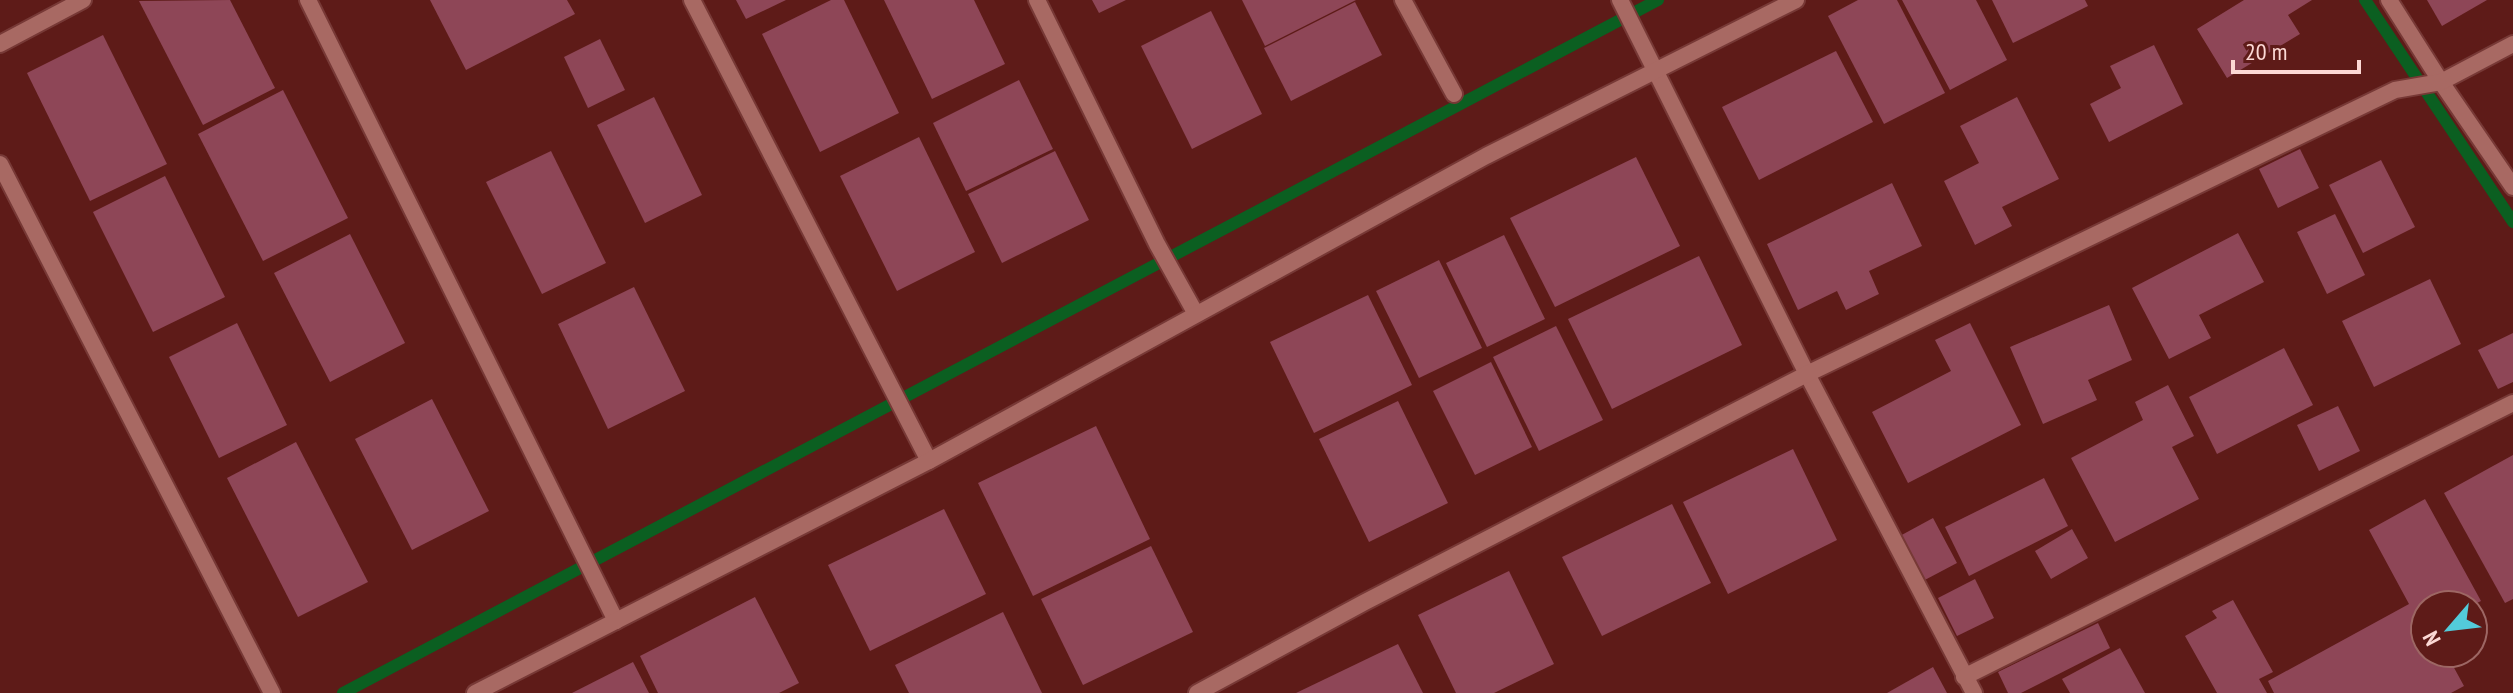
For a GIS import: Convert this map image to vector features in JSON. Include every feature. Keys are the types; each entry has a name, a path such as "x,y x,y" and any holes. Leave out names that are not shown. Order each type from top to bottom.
{"street":[{"path":"0,44 83,0"},
{"path":"308,0 616,621"},
{"path":"692,0 929,461"},
{"path":"1037,0 1157,244 1196,314"},
{"path":"1403,0 1454,94"},
{"path":"1620,0 1807,374 1974,693"},
{"path":"475,693 929,461 1486,156 1796,0"},
{"path":"2389,0 2434,84 2513,187"},
{"path":"1197,693 1365,602 1807,374 2395,90 2434,84 2513,44"},
{"path":"0,164 272,693"},
{"path":"1964,677 2513,403"}],"building":[{"path":"230,0 275,88 203,125 139,1"},
{"path":"430,0 567,0 575,14 466,70"},
{"path":"736,0 786,0 746,19"},
{"path":"831,0 844,0 899,113 820,152 762,34"},
{"path":"884,0 974,0 1005,64 932,99"},
{"path":"1092,0 1126,0 1099,13"},
{"path":"1242,0 1356,0 1265,46"},
{"path":"1858,0 1897,0 1945,93 1884,124 1828,16"},
{"path":"1902,0 1976,0 2007,60 1950,90"},
{"path":"1992,0 2085,0 2088,6 2013,43"},
{"path":"2244,0 2312,0 2288,15 2300,34 2227,78 2197,29"},
{"path":"2427,0 2487,0 2442,26"},
{"path":"1355,2 1382,55 1291,101 1264,48"},
{"path":"1211,11 1262,114 1192,149 1141,46"},
{"path":"103,35 167,164 90,201 27,73"},
{"path":"600,39 625,90 588,108 564,57"},
{"path":"2154,45 2183,104 2109,142 2090,104 2121,88 2110,66"},
{"path":"1836,51 1873,122 1759,180 1722,107"},
{"path":"1019,80 1053,149 966,191 933,123"},
{"path":"283,90 348,218 263,261 198,134"},
{"path":"654,97 702,195 645,223 597,125"},
{"path":"2017,97 2059,179 2002,207 2012,226 1975,245 1944,181 1979,163 1960,126"},
{"path":"919,137 975,252 897,291 840,176"},
{"path":"2300,149 2319,188 2278,208 2259,169"},
{"path":"551,151 606,263 542,294 486,182"},
{"path":"1055,151 1089,220 1002,263 968,194"},
{"path":"1636,157 1680,246 1555,307 1510,218"},
{"path":"2381,160 2415,227 2363,253 2329,185"},
{"path":"165,176 225,297 153,332 93,212"},
{"path":"1892,183 1922,246 1869,271 1879,294 1846,310 1837,291 1798,310 1767,244"},
{"path":"2335,214 2365,275 2327,294 2297,232"},
{"path":"2238,233 2264,282 2199,315 2211,338 2169,359 2132,288"},
{"path":"350,234 405,343 330,382 274,273"},
{"path":"1504,235 1545,319 1487,347 1446,263"},
{"path":"1699,256 1742,345 1612,409 1568,319"},
{"path":"1439,260 1482,348 1419,378 1376,291"},
{"path":"2430,279 2461,344 2374,387 2342,321"},
{"path":"634,287 685,391 608,429 558,324"},
{"path":"1368,295 1412,385 1314,433 1270,342"},
{"path":"2109,305 2132,360 2088,380 2097,400 2043,424 2010,347"},
{"path":"237,323 287,425 219,458 169,357"},
{"path":"1970,323 2021,425 1908,483 1872,412 1951,371 1935,340"},
{"path":"1556,326 1603,420 1539,451 1493,357"},
{"path":"2513,333 2513,382 2498,389 2478,350"},
{"path":"2284,348 2313,405 2217,454 2189,397"},
{"path":"1491,362 1532,447 1475,475 1433,391"},
{"path":"2168,385 2194,436 2172,447 2199,499 2115,542 2071,458 2143,420 2135,402"},
{"path":"432,399 489,511 412,550 355,439"},
{"path":"1398,401 1448,503 1369,542 1319,439"},
{"path":"2338,406 2360,451 2319,471 2297,425"},
{"path":"1096,426 1150,539 1033,596 978,483"},
{"path":"296,442 368,582 298,617 227,478"},
{"path":"1793,449 1837,540 1728,594 1683,502"},
{"path":"2513,455 2513,599 2505,603 2444,493"},
{"path":"2044,478 2068,526 1969,576 1945,527"},
{"path":"2425,499 2474,589 2409,589 2409,604 2369,530"},
{"path":"1672,504 1711,583 1602,636 1562,557"},
{"path":"944,509 986,594 870,651 828,565"},
{"path":"1933,518 1957,563 1921,582 1898,537"},
{"path":"2072,529 2088,558 2051,579 2035,551"},
{"path":"1151,546 1193,632 1083,685 1041,599"},
{"path":"1509,571 1554,664 1494,693 1456,693 1418,615"},
{"path":"1975,579 1994,618 1957,636 1938,598"},
{"path":"755,597 799,683 779,693 658,693 640,656"},
{"path":"2233,600 2273,672 2259,679 2267,693 2217,693 2185,636 2217,618 2212,611"},
{"path":"2409,604 2409,669 2455,669 2464,686 2451,693 2274,693 2268,681"},
{"path":"1003,612 1042,693 909,693 895,665"},
{"path":"2098,623 2110,648 2021,693 2008,693 1998,672"},
{"path":"1398,644 1423,693 1296,693"},
{"path":"2120,648 2145,693 2070,693 2062,679"},
{"path":"633,662 649,693 572,693"},
{"path":"1933,667 1947,693 1887,693"}],"waterway":[{"path":"343,693 1658,0"},
{"path":"2365,0 2513,222"}]}
